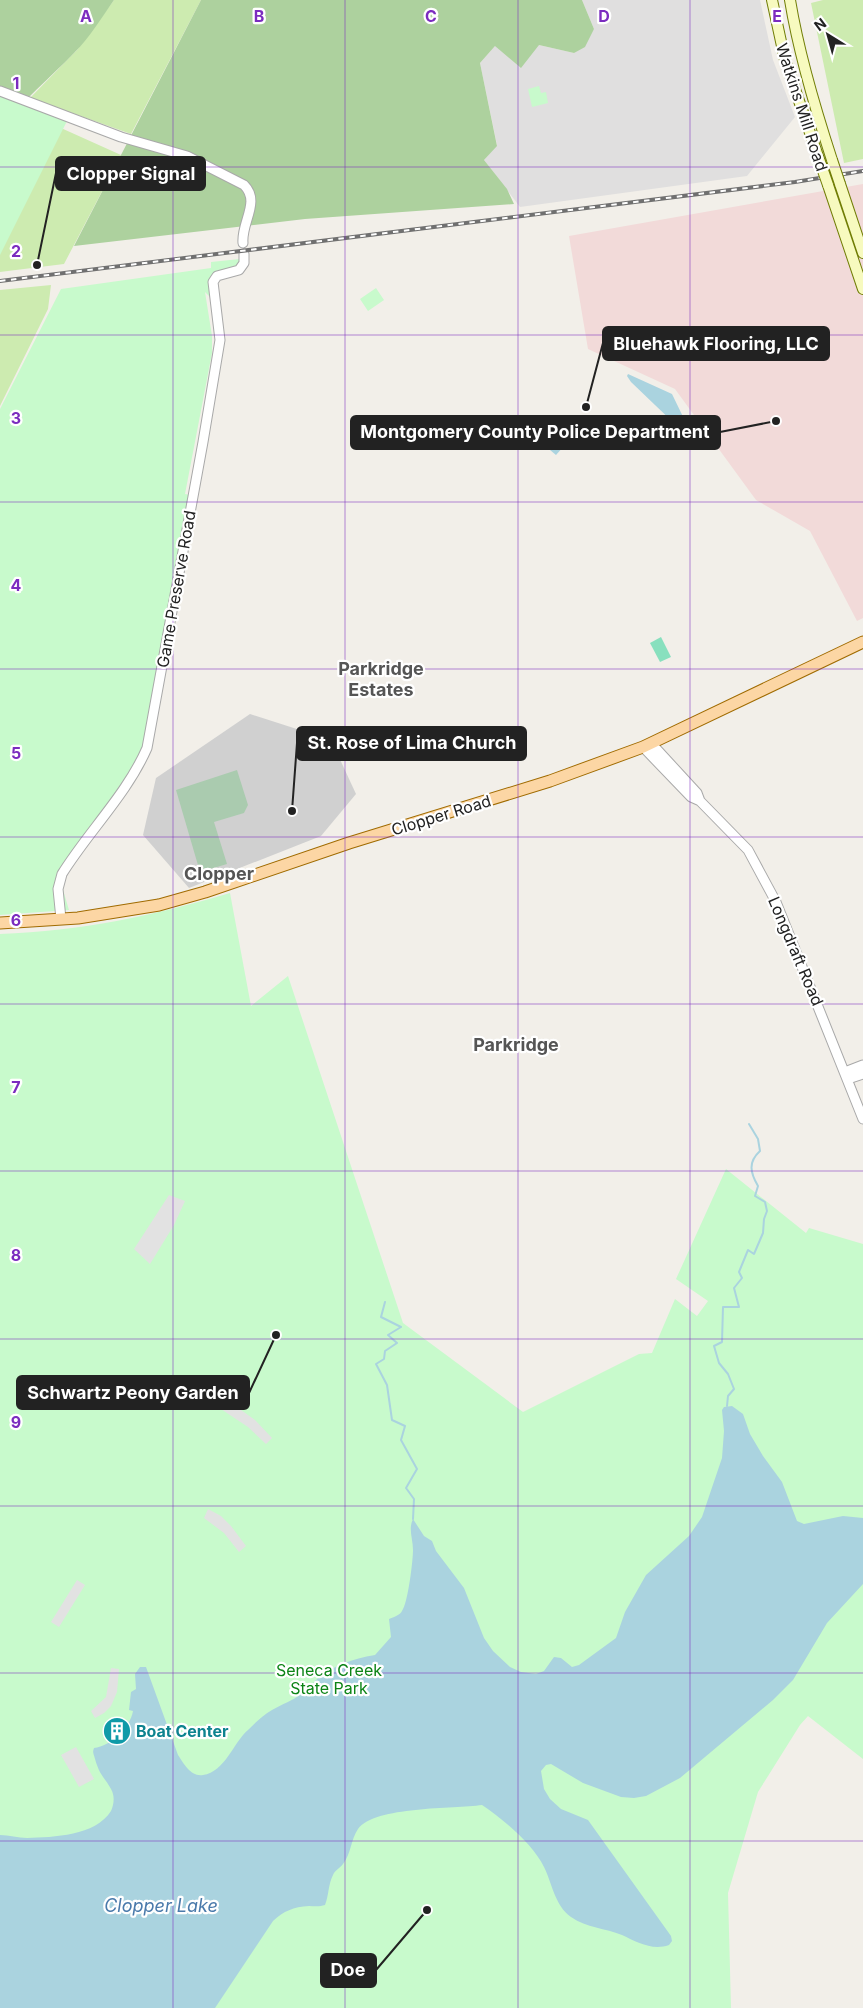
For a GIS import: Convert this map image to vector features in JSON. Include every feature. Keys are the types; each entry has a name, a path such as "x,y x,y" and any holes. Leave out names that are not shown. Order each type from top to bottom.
{"main road":[{"name":"Watkins Mill Road","path":"772,0 784,60 863,289"},
{"name":"Watkins Mill Road","path":"790,0 801,56 811,93 863,253"},
{"name":"Clopper Road","path":"0,923 112,914 159,904 205,892 349,844 550,781 647,745 863,642"}],"street":[{"path":"0,91 121,136 188,156 244,185 252,199 243,228 243,243"},
{"name":"Game Preserve Road","path":"61,919 58,889 62,874 125,786 141,762 147,748 204,442 220,340 213,282 217,276 239,270 244,263 244,254"},
{"name":"Longdraft Road","path":"647,745 697,793 700,801 748,850 756,862 776,902 863,1119"},
{"path":"846,1076 863,1065"},
{"path":"846,1076 863,1074"}],"shaded area":[{"path":"582,0 760,0 773,60 795,117 747,176 520,207 484,160 497,145 480,63 495,46 539,45 574,53 594,29"},
{"path":"863,184 863,618 857,621 810,531 756,500 675,389 588,349 569,236"},
{"path":"250,714 331,740 356,794 321,836 189,888 143,835 156,778"},
{"path":"169,1195 185,1201 174,1225 150,1264 134,1249"},
{"path":"220,1395 255,1420 272,1438 266,1444 248,1427 215,1405"},
{"path":"208,1509 221,1516 246,1546 239,1552 224,1533 204,1518"},
{"path":"77,1580 85,1585 59,1627 51,1622"},
{"path":"111,1668 119,1669 117,1692 111,1706 95,1718 91,1711 106,1697"},
{"path":"76,1747 94,1779 79,1787 61,1755"}],"green space":[{"path":"0,0 114,0 96,27 66,62 27,99 0,129"},
{"path":"114,0 201,0 131,134 30,98 77,50"},
{"path":"201,0 582,0 594,29 585,47 574,53 539,45 521,68 495,46 480,63 497,146 484,160 507,189 514,204 305,219 74,246"},
{"path":"823,0 863,0 863,159 844,163 811,3"},
{"path":"539,86 541,93 546,92 548,103 532,107 528,89"},
{"path":"0,93 68,119 0,255"},
{"path":"61,128 121,155 64,264 0,272 0,248"},
{"path":"240,259 238,266 215,277 216,303 205,292 212,336 212,353 185,494 190,495 147,736 138,761 58,873 69,910 0,915 0,409 61,289 211,268 211,262"},
{"path":"51,285 48,309 0,406 0,290"},
{"path":"376,288 384,300 368,311 360,299"},
{"path":"661,637 671,657 660,662 650,643"},
{"path":"237,770 248,805 244,813 214,822 227,864 200,872 176,790"},
{"name":"Seneca Creek State Park","path":"230,893 251,1006 288,976 403,1323 523,1412 639,1354 652,1353 675,1299 697,1316 708,1301 676,1279 726,1169 806,1233 809,1228 863,1244 863,1759 808,1716 800,1725 758,1792 728,1893 731,2008 0,2008 0,934 88,926 173,909"}],"water":[{"path":"628,374 672,394 687,425 679,428 631,382 627,376"},
{"path":"547,431 564,446 556,455 538,440"},
{"name":"Clopper Lake","path":"732,1406 743,1414 750,1434 782,1482 797,1521 804,1524 843,1516 863,1518 863,1584 827,1623 793,1680 773,1700 680,1778 646,1796 634,1798 621,1797 583,1783 551,1764 546,1765 541,1771 544,1789 550,1799 561,1809 588,1820 671,1936 672,1941 669,1945 657,1947 645,1945 616,1933 590,1926 571,1917 561,1907 544,1867 533,1850 499,1817 482,1805 416,1810 381,1816 367,1822 358,1829 346,1860 333,1875 325,1905 293,1909 285,1912 273,1921 215,2008 0,2008 0,1835 27,1838 61,1836 95,1826 111,1811 113,1794 98,1769 93,1750 113,1740 128,1724 133,1711 129,1710 131,1692 136,1689 135,1674 140,1667 146,1667 178,1755 191,1772 199,1775 211,1773 223,1763 243,1736 265,1714 299,1696 316,1680 337,1667 359,1658 375,1655 391,1637 389,1619 401,1612 408,1591 413,1555 411,1530 413,1519 424,1536 432,1541 436,1551 464,1588 484,1638 493,1651 510,1667 521,1672 536,1674 544,1671 554,1657 561,1658 572,1667 579,1665 616,1638 625,1612 646,1575 689,1536 702,1517 722,1458 724,1431 722,1410 724,1407"}],"waterway":[{"path":"727,1406 728,1396 734,1389 728,1374 719,1363 714,1346 722,1342 723,1307 739,1307 734,1288 742,1278 739,1272 748,1250 754,1254 763,1233 764,1219 767,1211 765,1202 755,1196 758,1186 753,1176 752,1163 760,1151 758,1139 749,1124"},
{"path":"385,1302 381,1317 401,1327 388,1335 397,1343 385,1351 384,1359 376,1364 387,1385 392,1420 405,1426 401,1440 417,1469 406,1488 414,1499 413,1519"}],"railway":[{"path":"0,281 795,182 863,171"}],"place":[{"name":"Clopper Signal","path":"37,265"},
{"name":"Bluehawk Flooring, LLC","path":"586,407"},
{"name":"Montgomery County Police Department","path":"776,421"},
{"name":"St. Rose of Lima Church","path":"292,811"},
{"name":"Schwartz Peony Garden","path":"276,1335"},
{"name":"Boat Center","path":"117,1731"},
{"name":"Doe","path":"427,1910"}],"district":[{"name":"Parkridge Estates","path":"381,678"},
{"name":"Clopper","path":"219,873"},
{"name":"Parkridge","path":"516,1044"}]}
